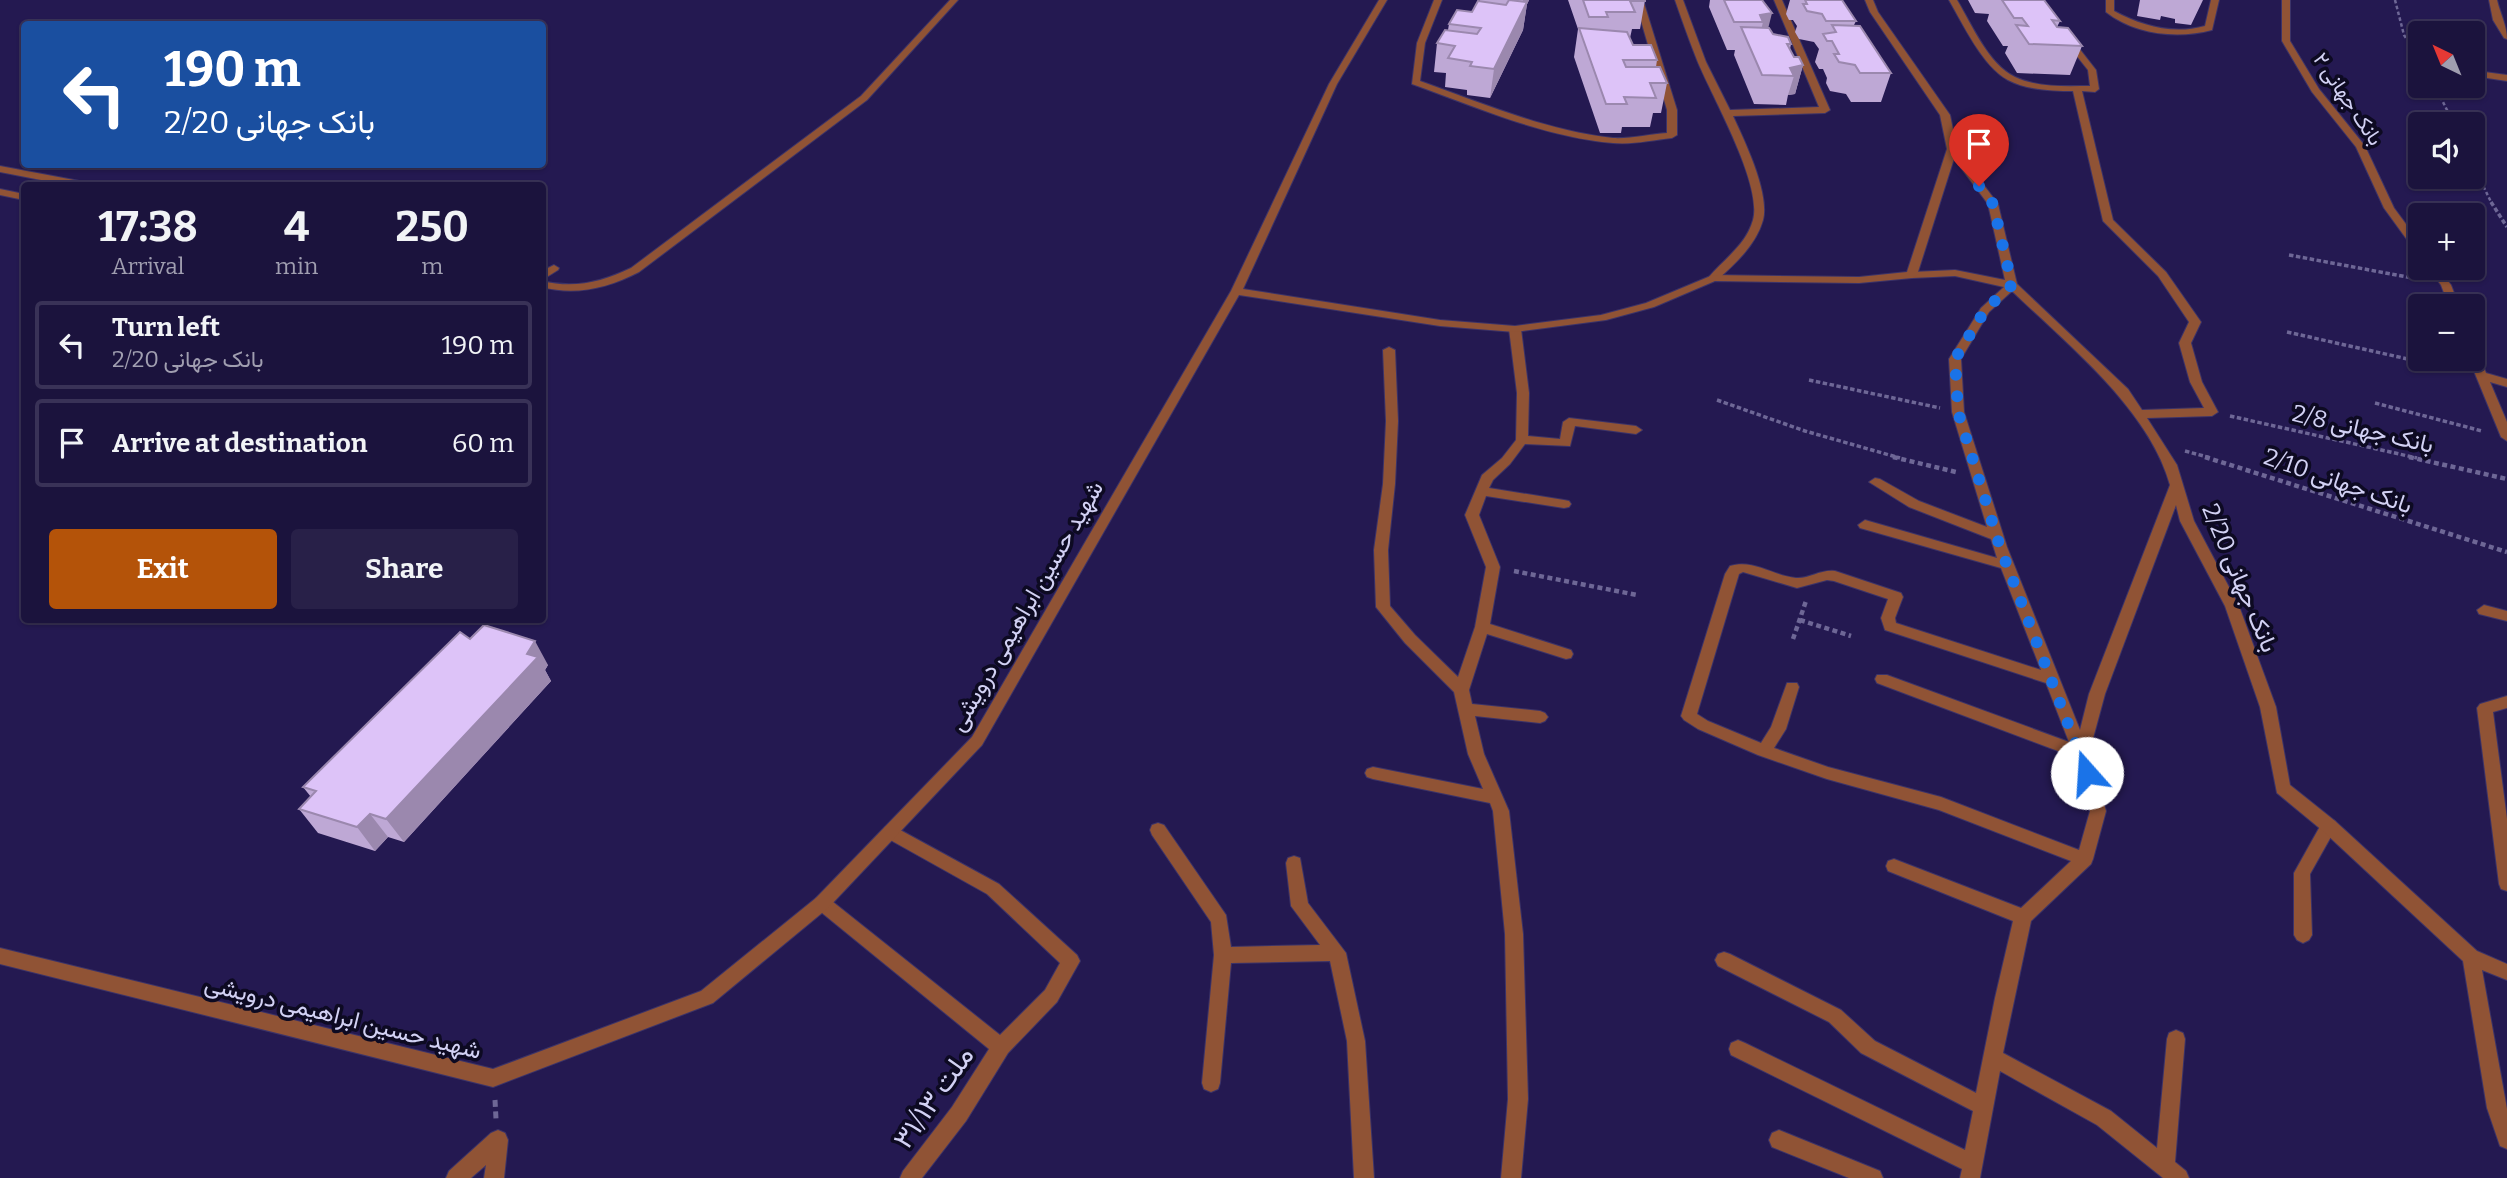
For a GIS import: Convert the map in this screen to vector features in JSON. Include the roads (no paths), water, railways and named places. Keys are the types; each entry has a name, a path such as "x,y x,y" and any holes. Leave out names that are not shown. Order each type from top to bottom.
{"street":[{"path":"546,285 554,288 591,286 615,281 646,262 864,99 954,0"},
{"name":"شهید حسین ابراهیمی درویشی","path":"0,956 493,1078 706,997 822,903 977,741 1236,291 1333,84 1383,0"},
{"path":"1438,0 1421,43 1415,82 1537,124 1615,141 1672,135 1672,110 1639,0"},
{"path":"1236,291 1440,323 1515,329 1602,318 1650,304 1713,278 1741,252 1760,215 1747,158 1702,62 1679,0"},
{"path":"1727,113 1825,110 1778,0"},
{"path":"1869,0 1874,12 1945,115 1952,149 1993,204 2012,285"},
{"path":"1953,0 1987,55 2010,79 2046,87 2095,89 2092,70 2060,30"},
{"path":"2110,0 2110,12 2127,22 2193,34 2209,28 2215,0"},
{"name":"بانک جهانی ۲","path":"2286,0 2286,41 2315,90 2360,146 2389,208 2408,234"},
{"path":"2493,0 2497,20 2507,36"},
{"path":"2485,75 2507,78"},
{"path":"2077,88 2108,221 2162,274 2195,322 2185,343 2196,382 2212,412 2138,414"},
{"path":"1912,275 1952,149"},
{"path":"0,169 69,182"},
{"path":"0,192 21,196"},
{"path":"546,267 554,268 546,274"},
{"path":"1713,278 1859,281 1955,273 2012,285"},
{"path":"1738,1049 1971,1171 2023,917 2085,859 2098,811 2081,753 2007,565 1958,412 1955,359 1985,310 2012,285"},
{"name":"بانک جهانی 2/20","path":"2012,285 2124,392 2172,465 2188,521 2232,606 2268,707 2283,788 2329,826 2471,957"},
{"path":"1461,691 1482,627 1493,567 1472,515 1487,478 1506,461 1522,440 1523,393 1515,329"},
{"path":"1389,350 1392,421 1389,484 1381,550 1383,607 1461,691 1476,754 1501,811 1514,934 1518,1099 1511,1178"},
{"path":"2479,371 2507,437"},
{"path":"2481,375 2507,383"},
{"path":"1522,440 1566,443 1569,422 1636,430"},
{"path":"1875,482 1914,504 1997,536"},
{"path":"2081,753 2097,694 2177,484"},
{"path":"1482,491 1564,503"},
{"path":"1865,525 2007,565"},
{"path":"2050,679 1890,626 1888,618 1897,601 1893,595 1835,576 1827,575 1797,583 1743,567 1735,569 1689,716 1764,751 1827,773 1941,804 2085,859"},
{"path":"2484,610 2507,616"},
{"path":"1482,627 1566,654"},
{"path":"1882,679 2081,753"},
{"path":"1764,751 1778,729 1792,687"},
{"path":"2507,702 2485,708 2507,884"},
{"path":"1466,709 1540,717"},
{"path":"1373,773 1495,799"},
{"path":"2303,935 2302,873 2329,826"},
{"path":"1158,830 1220,919 1223,955 1211,1083"},
{"name":"ملت ۳۱/۱۳","path":"891,832 993,889 1071,961 1051,996 1001,1046 959,1114 910,1178"},
{"path":"1294,863 1300,906 1337,953 1356,1041 1364,1178"},
{"path":"1894,866 2023,917"},
{"path":"822,903 1001,1046"},
{"path":"1223,955 1337,953"},
{"path":"2471,957 2507,972"},
{"path":"2471,957 2497,1108 2507,1139"},
{"path":"1724,960 1835,1016 1868,1047 1983,1107"},
{"path":"2172,1172 2176,1039"},
{"path":"1993,1057 2104,1118 2172,1172"},
{"path":"456,1178 498,1140 494,1178"},
{"path":"1779,1140 1873,1178"}]}
